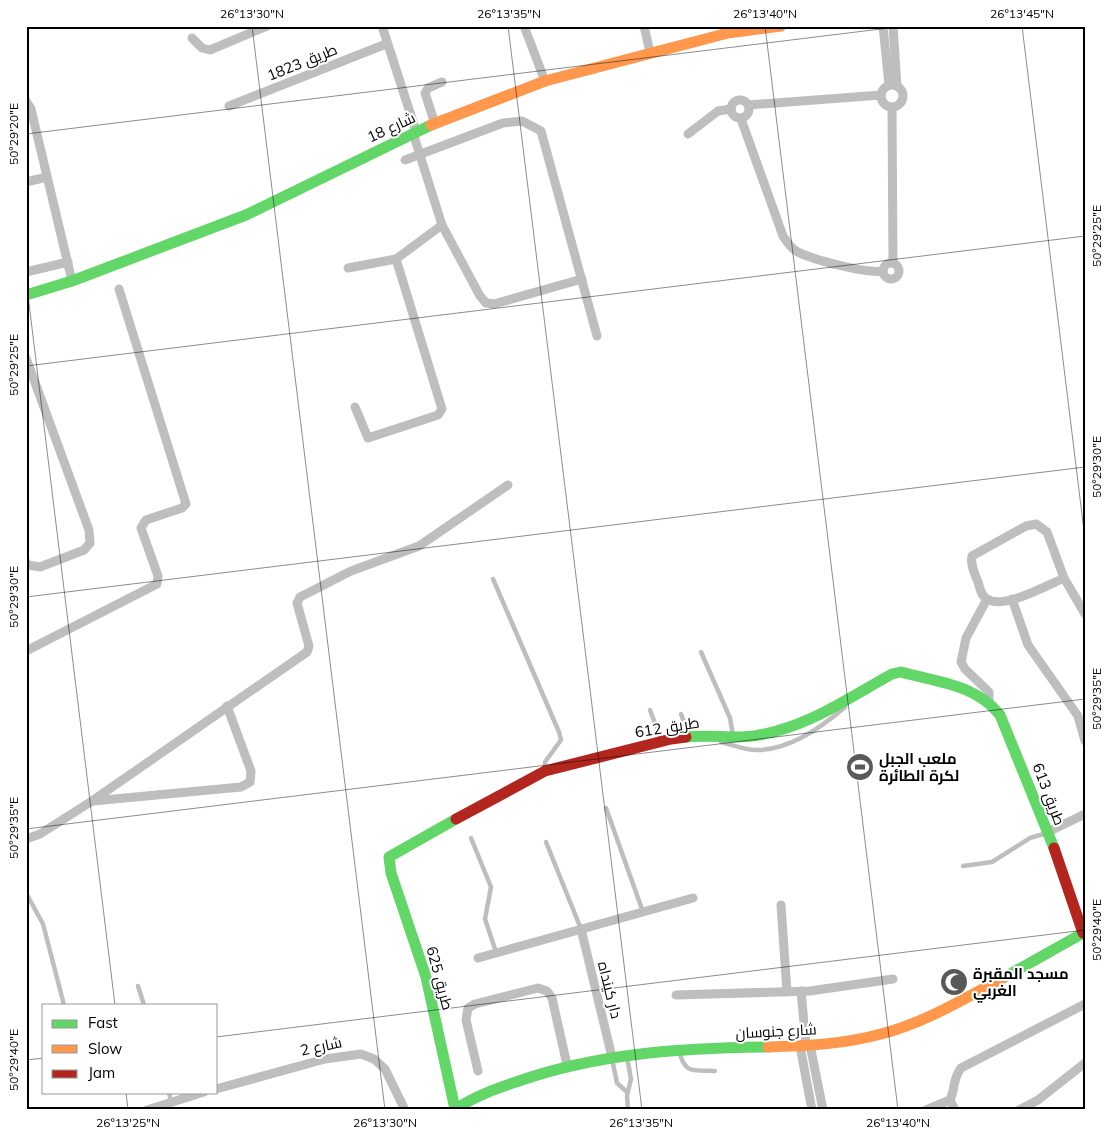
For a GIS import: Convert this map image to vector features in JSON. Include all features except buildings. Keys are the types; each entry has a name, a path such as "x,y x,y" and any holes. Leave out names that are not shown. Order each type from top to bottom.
{"street":[{"path":"192,38 202,48 210,50 267,26"},
{"path":"524,26 545,81"},
{"path":"644,26 650,52"},
{"name":"شارع 18","path":"26,295 72,281 246,215 415,132 545,81 727,30 781,26"},
{"path":"883,26 893,86 902,92 902,100 892,107"},
{"path":"893,26 893,86"},
{"path":"384,27 386,44 415,132 442,225 480,296 486,303 494,304 582,279"},
{"name":"طريق 1823","path":"229,106 386,44"},
{"path":"435,124 425,92 428,88 442,82"},
{"path":"892,107 883,102 881,95 883,89 893,86"},
{"path":"748,105 881,95"},
{"path":"736,100 743,100 748,105 748,114 741,118 735,117 731,109 736,100"},
{"path":"26,101 31,109 72,281"},
{"path":"883,271 890,279 897,278 900,271 893,263 892,107"},
{"path":"688,134 718,111 731,109"},
{"path":"741,118 783,236 790,246 806,255 867,272 883,271"},
{"path":"405,160 503,123 522,121 541,131 597,336"},
{"path":"26,182 47,177"},
{"path":"348,268 396,259 442,225"},
{"path":"355,407 368,438 438,415 442,410 396,259"},
{"path":"26,272 68,262"},
{"path":"883,271 886,264 893,263"},
{"path":"26,651 158,584 158,576 141,528 142,523 182,508 186,504 119,289"},
{"path":"26,358 89,530 90,543 84,550 40,567 28,565 26,562"},
{"path":"26,391 36,387"},
{"path":"26,839 40,834 92,801 307,652 309,646 297,603 300,597 351,571 419,546 508,486"},
{"path":"1064,578 1012,599 994,601 987,599 982,593 972,565 972,556 1029,525 1039,525 1047,532 1064,578 1085,614"},
{"path":"987,599 966,638 961,662 965,669 989,692 989,702"},
{"path":"1012,599 1022,630 1032,652 1078,716 1085,741"},
{"name":"طريق 612","path":"390,857 396,851 545,771 662,741 689,736 756,736 791,728 892,674 901,672 959,686"},
{"name":"طريق 613","path":"959,686 973,691 989,702 1006,726 1048,832 1084,933"},
{"path":"92,801 241,787 250,782 251,771 227,706"},
{"path":"1048,832 1085,814"},
{"name":"طريق 625","path":"390,857 391,872 426,977 454,1109"},
{"path":"478,958 693,898"},
{"path":"780,905 787,992"},
{"name":"دار كينداه","path":"581,929 612,1058"},
{"name":"شارع جنوسان","path":"454,1109 482,1094 567,1065 679,1050 805,1045 873,1036 916,1022 1008,976 1084,933"},
{"path":"676,995 801,991 893,979"},
{"path":"478,1071 466,1020 468,1008 475,1004 538,988 547,991 552,998 567,1065"},
{"path":"801,991 812,1110"},
{"path":"926,1110 950,1100 954,1092 954,1077 961,1068 1085,1004"},
{"path":"805,1045 823,1110"},
{"name":"شارع 2","path":"218,1088 325,1058 361,1054 374,1060 385,1069 405,1110"},
{"path":"1019,1110 1038,1100 1085,1063"},
{"path":"147,1110 197,1094"},
{"path":"950,1100 955,1110"}],"lane":[{"path":"493,579 560,732 561,740 544,762 545,771"},
{"path":"701,652 730,718 733,736"},
{"path":"703,736 739,747 759,750 787,744 827,723 864,689"},
{"path":"650,710 662,741"},
{"path":"681,714 689,736"},
{"path":"606,808 644,912"},
{"path":"963,866 992,862 1030,838 1048,832"},
{"path":"472,838 491,887 485,919 496,953"},
{"path":"546,842 581,929"},
{"path":"26,892 43,924 64,1004"},
{"path":"138,986 144,1004"},
{"path":"679,1050 682,1065 686,1068 715,1071"},
{"path":"627,1056 631,1079 627,1092 628,1110"},
{"path":"612,1058 617,1083 627,1092"},
{"path":"169,1094 171,1102"}],"traffic: fast":[{"path":"26,295 72,281 246,215 431,125"},
{"path":"686,737 741,737 777,731 812,718 892,674 901,672 942,682 967,690 990,705 1000,715 1054,848"},
{"path":"455,1109 426,977 391,873 389,857 456,819"},
{"path":"1003,978 1085,932"},
{"path":"454,1110 476,1097 500,1088 578,1064 609,1058 672,1051 768,1047"}],"traffic: slow":[{"path":"431,125 545,81 728,33 781,26"},
{"path":"768,1047 839,1042 881,1034 913,1024 1003,978"}],"traffic: jam":[{"path":"456,819 545,771 671,739 686,737"},
{"path":"1054,848 1083,933"}],"place":[{"name":"ملعب الجبل لكرة الطائرة","path":"860,767"},
{"name":"مسجد المقبرة الغربي","path":"954,982"}]}
